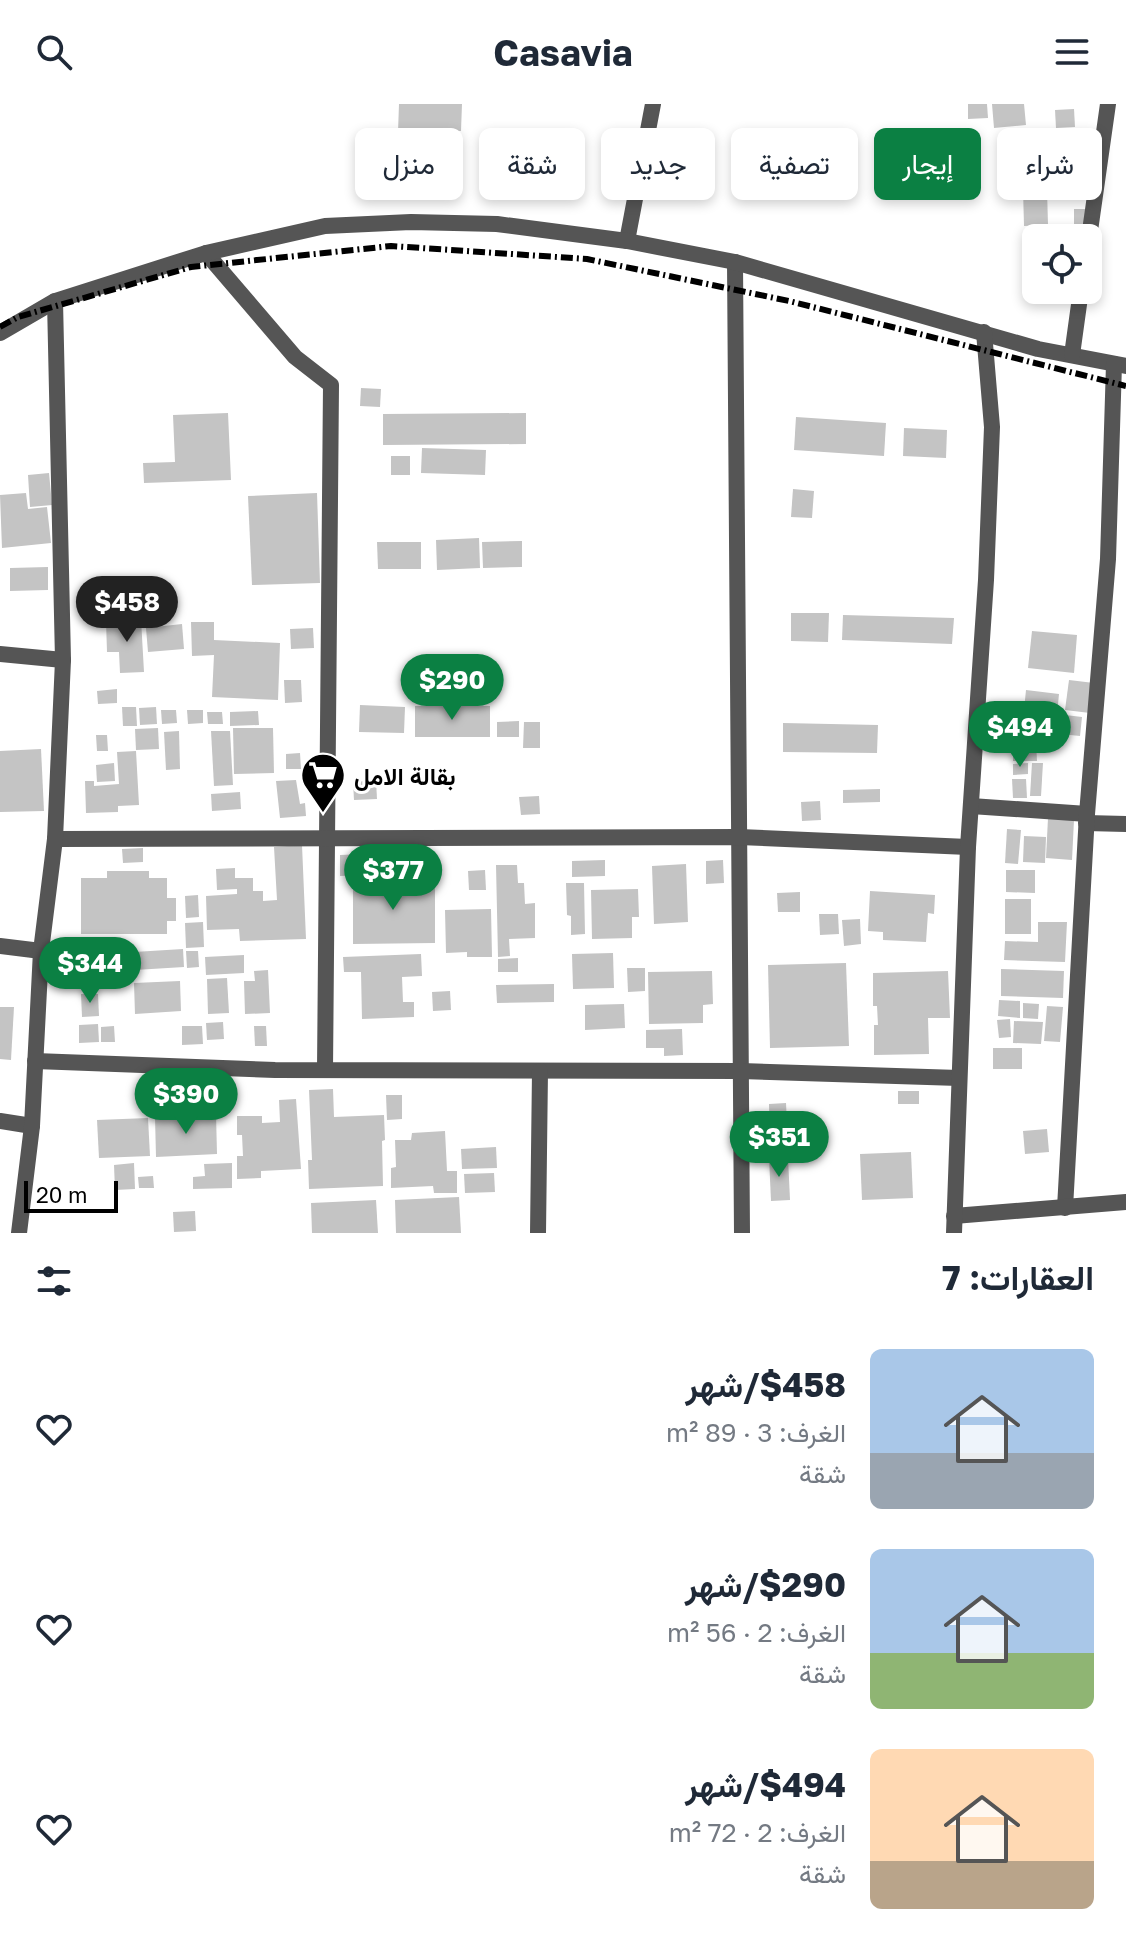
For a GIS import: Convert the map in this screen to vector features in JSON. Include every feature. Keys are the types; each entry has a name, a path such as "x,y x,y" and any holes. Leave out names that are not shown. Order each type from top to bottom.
{"street":[{"path":"627,241 653,104"},
{"path":"1091,224 1108,104"},
{"path":"0,333 55,301 206,253 325,226 411,222 497,224 627,241 735,262 1038,349 1120,365 1087,818 1065,1208"},
{"path":"206,253 295,357 331,385 325,1070"},
{"path":"735,262 742,1233"},
{"path":"19,1233 32,1126 41,951 55,839 63,660 55,301"},
{"path":"1072,355 1079,304"},
{"path":"984,332 992,427 986,580 968,847 954,1225 1126,1202"},
{"path":"0,654 63,660"},
{"path":"971,806 1126,824"},
{"path":"55,839 739,837 968,847"},
{"path":"0,946 41,951"},
{"path":"35,1061 325,1070 741,1071 959,1078"},
{"path":"538,1233 540,1071"},
{"path":"0,1121 32,1126"}],"building":[{"path":"399,104 462,104 461,128 398,128"},
{"path":"968,104 987,104 988,118 968,119"},
{"path":"992,104 1024,104 1026,125 994,128"},
{"path":"1074,109 1075,127 1056,128 1055,110"},
{"path":"1023,200 1047,200 1048,224 1024,224"},
{"path":"1074,209 1091,209 1090,224 1074,224"},
{"path":"361,388 381,389 380,407 360,406"},
{"path":"228,413 231,480 144,483 143,463 175,462 173,415"},
{"path":"526,413 526,444 383,445 383,414"},
{"path":"796,417 886,423 884,456 794,450"},
{"path":"904,428 947,430 946,458 903,456"},
{"path":"422,448 486,450 485,475 421,473"},
{"path":"391,456 410,456 410,475 391,475"},
{"path":"49,473 52,505 30,507 28,475"},
{"path":"793,489 814,491 812,518 791,517"},
{"path":"26,493 28,509 47,507 51,543 2,548 0,495"},
{"path":"317,493 320,583 252,585 248,496"},
{"path":"479,538 480,568 437,570 436,540"},
{"path":"522,541 522,567 483,568 482,542"},
{"path":"377,542 421,542 421,569 378,569"},
{"path":"48,567 48,590 10,591 10,568"},
{"path":"791,613 829,613 828,642 791,641"},
{"path":"843,615 954,618 952,644 842,640"},
{"path":"141,619 144,672 120,673 119,652 107,652 106,621"},
{"path":"191,622 214,622 214,640 280,643 278,700 212,697 214,655 192,656"},
{"path":"182,624 184,649 148,652 146,628"},
{"path":"313,628 314,648 291,649 290,629"},
{"path":"1032,631 1077,635 1074,673 1028,668"},
{"path":"284,680 301,680 302,702 285,703"},
{"path":"1069,680 1094,683 1090,713 1065,710"},
{"path":"117,689 117,703 98,704 97,691"},
{"path":"1026,690 1059,694 1057,714 1082,717 1080,736 1022,730"},
{"path":"360,705 405,707 404,733 359,732"},
{"path":"415,706 490,706 490,737 415,737"},
{"path":"122,707 136,707 137,726 123,726"},
{"path":"156,707 157,724 140,725 139,708"},
{"path":"161,710 176,710 177,723 162,724"},
{"path":"187,710 203,710 203,723 188,724"},
{"path":"258,711 259,725 230,726 230,712"},
{"path":"207,712 222,712 223,724 208,724"},
{"path":"519,721 519,737 497,737 497,722"},
{"path":"524,722 540,722 540,748 523,748"},
{"path":"783,723 878,725 877,753 783,752"},
{"path":"158,728 159,749 136,750 135,729"},
{"path":"233,728 273,728 274,773 234,774"},
{"path":"179,731 180,769 166,770 164,732"},
{"path":"211,731 230,731 233,785 214,786"},
{"path":"96,735 107,735 108,751 97,751"},
{"path":"1036,742 1037,761 1013,761 1013,743"},
{"path":"41,749 44,811 0,812 0,751"},
{"path":"136,751 139,805 118,806 118,812 86,813 85,781 94,781 94,786 119,784 117,752"},
{"path":"300,753 301,769 286,769 286,754"},
{"path":"114,763 115,781 97,782 96,765"},
{"path":"1028,763 1028,774 1013,775 1013,764"},
{"path":"1032,763 1043,763 1041,796 1030,796"},
{"path":"1012,779 1026,779 1027,798 1013,798"},
{"path":"296,780 300,804 305,803 306,816 280,818 276,781"},
{"path":"376,780 377,799 354,800 353,782"},
{"path":"880,789 880,802 843,803 843,790"},
{"path":"240,792 241,809 212,811 211,794"},
{"path":"539,796 540,814 521,815 519,797"},
{"path":"820,801 821,820 802,821 801,802"},
{"path":"1048,818 1074,820 1072,860 1046,858"},
{"path":"1007,829 1021,830 1018,864 1005,863"},
{"path":"1024,836 1046,837 1045,863 1023,862"},
{"path":"302,845 306,939 240,941 239,929 207,930 206,896 237,894 237,889 217,890 216,869 235,868 235,878 253,878 253,891 263,891 263,901 277,900 274,847"},
{"path":"143,848 143,862 123,863 122,849"},
{"path":"364,854 365,875 340,876 340,855"},
{"path":"605,860 605,876 572,877 572,861"},
{"path":"723,860 724,883 706,884 706,861"},
{"path":"686,864 688,922 654,924 652,866"},
{"path":"496,865 517,865 518,883 524,883 525,904 535,903 535,938 509,939 510,956 498,957"},
{"path":"485,870 486,890 469,890 468,871"},
{"path":"1006,870 1035,870 1035,893 1006,892"},
{"path":"107,871 149,871 149,878 167,878 167,898 176,898 176,921 167,921 167,934 81,934 81,878 107,878"},
{"path":"417,879 417,889 435,889 435,943 353,944 353,880"},
{"path":"566,883 584,883 585,934 571,935"},
{"path":"638,889 639,917 632,917 632,938 592,939 591,890"},
{"path":"870,891 935,895 934,914 928,913 926,942 883,940 883,932 868,931"},
{"path":"800,892 800,912 778,912 777,893"},
{"path":"198,895 199,917 186,918 185,896"},
{"path":"1005,899 1031,899 1031,934 1005,934"},
{"path":"491,909 492,957 467,957 467,952 446,953 445,910"},
{"path":"819,914 838,914 839,934 820,935"},
{"path":"860,919 861,944 844,946 842,920"},
{"path":"203,922 204,947 186,948 185,923"},
{"path":"1038,922 1067,922 1065,962 1004,960 1005,941 1038,942"},
{"path":"183,949 184,967 135,970 134,952"},
{"path":"186,951 198,951 199,967 187,968"},
{"path":"613,953 614,988 573,989 572,954"},
{"path":"421,954 422,976 402,977 403,1002 414,1002 414,1017 362,1019 361,972 344,972 343,957"},
{"path":"244,955 244,973 206,975 205,957"},
{"path":"518,958 518,972 498,972 498,959"},
{"path":"846,963 849,1046 770,1048 768,965"},
{"path":"627,968 645,968 645,991 628,992"},
{"path":"1001,969 1064,971 1063,998 1001,996"},
{"path":"268,970 270,1013 245,1014 244,981 255,981 254,971"},
{"path":"712,971 713,1004 703,1005 703,1023 649,1024 648,972"},
{"path":"948,971 950,1018 928,1018 929,1054 874,1055 874,1025 878,1025 877,1006 873,1006 873,973"},
{"path":"227,978 229,1013 208,1014 207,979"},
{"path":"180,981 181,1011 135,1014 134,983"},
{"path":"554,984 554,1002 497,1003 496,985"},
{"path":"450,991 451,1010 433,1011 432,992"},
{"path":"81,994 98,994 99,1016 82,1017"},
{"path":"999,1000 1020,1001 1020,1018 998,1016"},
{"path":"1023,1003 1039,1004 1038,1019 1023,1018"},
{"path":"624,1004 625,1028 585,1030 585,1005"},
{"path":"1047,1006 1063,1007 1060,1042 1044,1041"},
{"path":"0,1007 14,1007 11,1060 0,1059"},
{"path":"1010,1019 1011,1037 999,1038 997,1020"},
{"path":"1014,1021 1043,1022 1041,1044 1013,1043"},
{"path":"223,1022 224,1039 207,1040 206,1023"},
{"path":"98,1024 99,1042 79,1043 79,1025"},
{"path":"114,1026 115,1042 101,1042 101,1027"},
{"path":"182,1026 202,1026 203,1044 182,1045"},
{"path":"254,1026 266,1026 267,1046 255,1046"},
{"path":"682,1029 683,1055 664,1056 664,1048 646,1048 646,1030"},
{"path":"993,1048 1022,1048 1022,1069 993,1069"},
{"path":"333,1089 334,1117 384,1115 383,1186 309,1189 308,1160 312,1160 309,1090"},
{"path":"898,1091 919,1091 919,1104 898,1104"},
{"path":"386,1095 402,1095 402,1119 387,1120"},
{"path":"296,1099 301,1169 261,1171 261,1178 237,1179 237,1156 243,1156 242,1135 237,1135 237,1116 262,1116 262,1123 280,1122 279,1100"},
{"path":"786,1103 788,1143 770,1144 769,1104"},
{"path":"216,1114 217,1154 156,1157 155,1117"},
{"path":"148,1118 150,1156 99,1158 97,1120"},
{"path":"1047,1129 1049,1152 1025,1154 1023,1131"},
{"path":"445,1131 447,1171 457,1171 457,1193 434,1193 433,1186 391,1188 391,1168 396,1167 395,1140 411,1140 412,1133"},
{"path":"496,1147 497,1168 462,1169 461,1149"},
{"path":"911,1152 913,1198 862,1200 860,1154"},
{"path":"769,1157 788,1157 790,1200 771,1201"},
{"path":"134,1163 135,1189 115,1190 114,1165"},
{"path":"232,1163 232,1188 193,1189 193,1177 205,1176 204,1164"},
{"path":"494,1173 495,1192 465,1193 464,1174"},
{"path":"153,1176 154,1188 139,1188 138,1177"},
{"path":"459,1197 461,1233 396,1233 395,1200"},
{"path":"376,1200 378,1233 312,1233 311,1203"},
{"path":"195,1211 196,1231 174,1232 173,1212"}],"railway":[{"path":"0,327 18,317 191,267 391,246 587,259 789,301 1126,386"}],"place":[{"name":"بقالة الامل","path":"323,814"}]}
